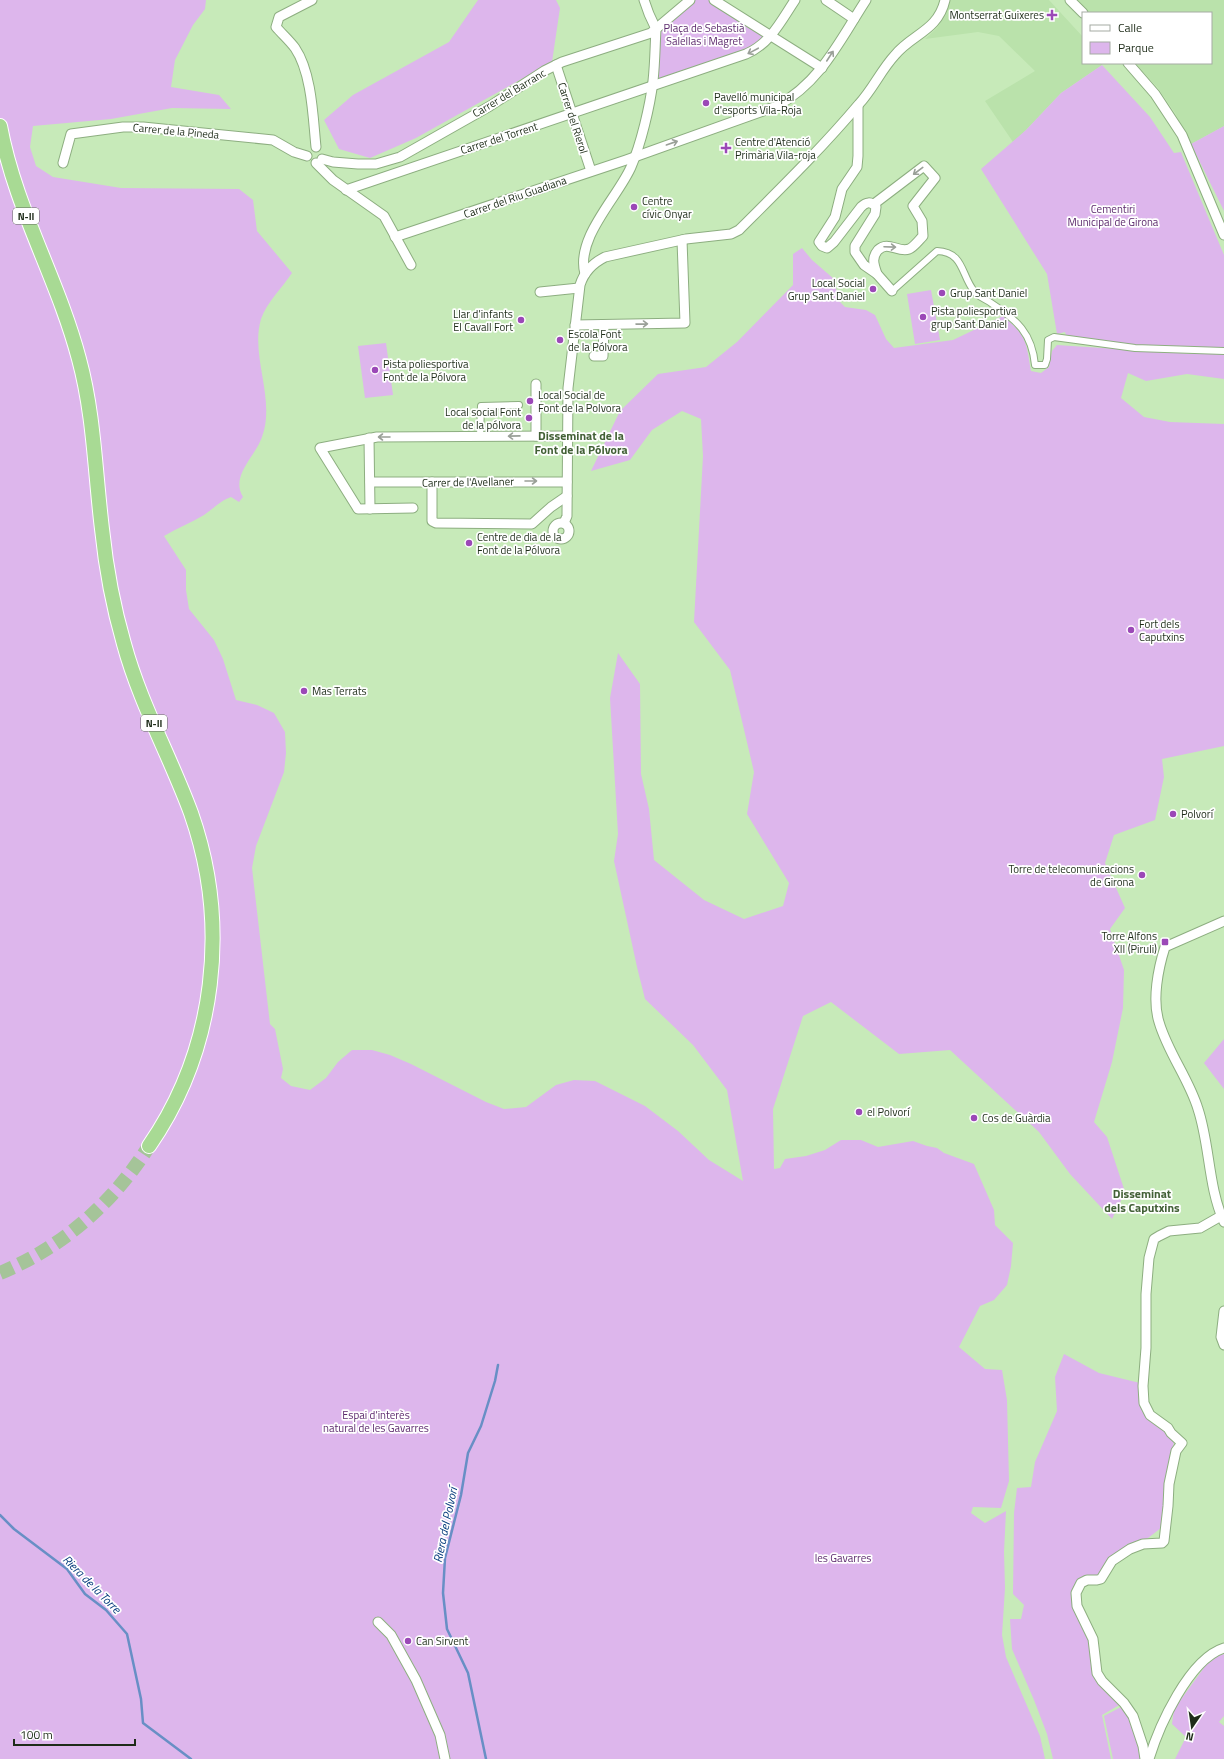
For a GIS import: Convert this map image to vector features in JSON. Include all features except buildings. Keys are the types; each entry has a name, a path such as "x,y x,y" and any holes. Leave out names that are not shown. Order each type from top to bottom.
{"highway":[{"name":"N-II","path":"0,126 16,191 61,302 90,405 107,570 124,647 135,678 191,814 202,853 210,896 213,956 209,994 203,1028 182,1088 162,1127 149,1146"}],"street":[{"path":"312,0 279,17 276,27 295,48 303,65 312,103 316,148"},
{"path":"585,274 583,265 593,228 626,178 635,156 653,86 656,29 644,0"},
{"name":"Carrer del Barranc","path":"319,161 376,164 393,159 490,106 556,65 651,33 690,0"},
{"path":"714,0 822,68"},
{"name":"Carrer del Torrent","path":"346,190 646,90 653,86 746,54 762,46 771,36 795,0"},
{"path":"826,0 854,18"},
{"name":"Carrer del Riu Guadiana","path":"395,237 778,106 797,95 822,68 866,0"},
{"path":"564,523 567,516 568,388 579,288 585,274 595,263 605,257 682,240 731,234 739,230 858,106 898,51 924,32 932,24 940,14 945,0"},
{"path":"1070,0 1082,13"},
{"path":"1129,64 1155,94 1182,135 1224,235"},
{"name":"Carrer del Rierol","path":"556,65 591,171"},
{"path":"858,106 857,167 842,189 835,217 821,237 820,242 822,246 827,248 834,242 864,204 870,202 874,204"},
{"name":"Carrer de la Pineda","path":"63,163 71,134 134,127 273,140 294,152 307,156"},
{"path":"316,148 308,151 307,156 309,161 319,161"},
{"path":"316,148 322,152 319,161"},
{"path":"319,161 333,180 384,216 411,265"},
{"path":"874,204 924,166 934,178 913,206 922,221 923,236 909,249 889,246 881,248 874,255 872,260 876,274"},
{"path":"874,204 876,207 875,214 855,246 855,252 864,266 876,274 892,290 938,250 950,253 961,264 974,292 1001,310 1024,331 1031,342 1035,365 1045,365 1047,359 1048,340 1054,337 1135,348 1224,351"},
{"path":"575,325 685,323 682,240"},
{"path":"540,292 579,288"},
{"path":"594,356 603,356 604,325"},
{"path":"536,384 536,436"},
{"path":"480,436 481,406 519,405"},
{"path":"413,508 358,509 320,448 377,437 567,436"},
{"path":"369,438 370,509"},
{"name":"Carrer de l'Avellaner","path":"370,482 567,482"},
{"path":"432,482 432,521 436,523 532,524 551,507 567,496"},
{"path":"1145,1759 1143,1746 1133,1716 1124,1703 1102,1681 1097,1673 1091,1634 1077,1606 1076,1593 1081,1583 1087,1580 1101,1579 1112,1560 1130,1549 1143,1544 1162,1543 1164,1541 1168,1506 1168,1484 1176,1451 1182,1443 1171,1433 1168,1428 1150,1415 1144,1403 1143,1386 1146,1348 1146,1294 1149,1258 1154,1239 1159,1236 1169,1231 1200,1228 1223,1219 1198,1108 1167,1042 1158,1018 1157,988 1165,947 1224,921"},
{"path":"1224,1311 1221,1337 1224,1345"},
{"path":"378,1622 391,1635 416,1680 440,1736 444,1759"},
{"path":"1149,1759 1167,1714 1177,1695 1205,1660 1212,1654 1224,1648"}],"shaded area":[{"path":"947,0 1049,0 1082,36 1082,64 1102,64 1061,93 1013,142 985,101 1035,71 999,36 978,32 925,39 937,28 946,15"},
{"path":"1077,0 1224,0 1224,126 1191,144 1175,113 1158,88 1136,64 1212,64 1212,12 1088,12"}],"green space":[{"name":"Espai d'interès natural de les Gavarres","path":"0,0 206,0 205,9 193,25 175,60 171,87 219,95 231,109 172,108 111,119 33,126 30,147 36,166 53,177 121,188 239,189 253,200 257,231 292,273 271,301 261,319 258,333 258,348 265,393 266,423 259,444 241,474 240,489 243,497 239,502 231,497 204,515 164,536 186,570 186,590 189,609 214,640 223,659 236,700 257,705 274,713 285,732 286,753 284,772 256,846 252,868 270,1024 275,1029 283,1069 281,1078 291,1086 310,1090 326,1078 338,1062 352,1050 372,1050 390,1055 486,1102 504,1109 526,1107 556,1085 574,1080 595,1081 645,1106 678,1131 709,1160 743,1181 727,1090 693,1045 645,999 637,967 614,861 618,834 610,698 618,653 640,684 641,774 649,809 654,860 704,900 744,919 783,906 789,883 747,814 754,772 730,670 694,622 703,456 701,419 682,411 652,430 630,460 591,471 620,411 658,374 706,367 737,342 793,285 793,254 802,248 812,260 834,279 839,301 845,307 866,310 875,315 886,339 894,348 953,340 1003,316 1021,334 1028,353 1031,371 1041,373 1049,367 1052,351 1057,345 1193,354 1224,353 1224,379 1187,374 1146,381 1128,373 1121,398 1144,417 1170,422 1224,424 1224,746 1162,759 1164,777 1155,820 1114,835 1105,863 1125,908 1110,929 1124,970 1123,1008 1112,1062 1094,1122 1107,1137 1125,1192 1112,1219 1070,1174 1039,1132 950,1050 899,1054 831,1002 803,1016 773,1109 774,1169 780,1168 785,1159 806,1156 825,1150 841,1140 861,1140 878,1147 913,1141 937,1148 944,1153 974,1164 994,1210 995,1225 1013,1243 1011,1266 1007,1285 994,1300 980,1306 959,1347 985,1369 1002,1370 1007,1400 1009,1481 1001,1508 973,1507 971,1513 985,1523 1006,1511 1004,1552 1005,1588 1002,1635 1006,1657 1040,1736 1045,1759 0,1759"},
{"path":"478,0 556,0 560,8 552,62 416,138 370,158 339,149 324,120 353,95 449,42"},
{"name":"Plaça de Sebastià Salellas i Magret","path":"694,0 713,0 770,36 760,45 654,84 660,31"},
{"name":"Cementiri Municipal de Girona","path":"1102,65 1150,117 1174,153 1181,152 1224,255 1224,348 1134,346 1071,337 1066,335 1065,332 1057,334 1047,274 981,169 1026,130 1061,93"},
{"path":"1224,126 1224,211 1191,144"},
{"name":"Pista poliesportiva grup Sant Daniel","path":"931,290 940,340 915,344 907,294"},
{"name":"Pista poliesportiva Font de la Pólvora","path":"386,343 393,395 365,398 358,346"},
{"path":"1224,1039 1224,1089 1204,1063"},
{"path":"1064,1354 1099,1373 1140,1383 1141,1400 1174,1441 1161,1528 1148,1538 1135,1544 1101,1575 1076,1585 1095,1663 1121,1704 1102,1715 1111,1759 1053,1759 1047,1734 1012,1649 1010,1619 1021,1619 1024,1605 1013,1594 1014,1513 1017,1488 1031,1487 1035,1462 1057,1411 1055,1377"},
{"path":"1224,1654 1224,1716 1219,1722 1224,1726 1224,1759 1175,1759 1186,1737 1172,1724 1174,1709 1206,1665 1218,1656"},
{"path":"1123,1706 1134,1726 1140,1759 1113,1759 1104,1716"}],"waterway":[{"name":"Riera del Polvorí","path":"486,1759 468,1673 447,1629 443,1593 445,1558 461,1495 468,1453 481,1426 495,1381 498,1365"},
{"name":"Riera de la Torre","path":"0,1515 14,1529 67,1569 85,1594 106,1610 127,1634 141,1699 143,1723 191,1759"}],"tunnel":[{"path":"0,1273 45,1250 85,1221 119,1186 135,1167 149,1146"}],"place":[{"name":"Montserrat Guixeres","path":"1052,15"},
{"name":"Pavelló municipal d'esports Vila-Roja","path":"706,103"},
{"name":"Centre d'Atenció Primària Vila-roja","path":"726,148"},
{"name":"Centre cívic Onyar","path":"634,207"},
{"name":"Local Social Grup Sant Daniel","path":"873,289"},
{"name":"Grup Sant Daniel","path":"942,293"},
{"name":"Pista poliesportiva grup Sant Daniel","path":"923,317"},
{"name":"Llar d'infants El Cavall Fort","path":"521,320"},
{"name":"Escola Font de la Pólvora","path":"560,340"},
{"name":"Pista poliesportiva Font de la Pólvora","path":"375,370"},
{"name":"Local Social de Font de la Polvora","path":"530,401"},
{"name":"Local social Font de la pólvora","path":"529,418"},
{"name":"Centre de dia de la Font de la Pólvora","path":"469,543"},
{"name":"Fort dels Caputxins","path":"1131,630"},
{"name":"Mas Terrats","path":"304,691"},
{"name":"Polvorí","path":"1173,814"},
{"name":"Torre de telecomunicacions de Girona","path":"1142,875"},
{"name":"Torre Alfons XII (Piruli)","path":"1165,942"},
{"name":"el Polvorí","path":"859,1112"},
{"name":"Cos de Guàrdia","path":"974,1118"},
{"name":"Can Sirvent","path":"408,1641"}],"district":[{"name":"Disseminat de la Font de la Pólvora","path":"581,442"},
{"name":"Disseminat dels Caputxins","path":"1142,1200"}],"park label":[{"name":"les Gavarres","path":"843,1558"}]}
